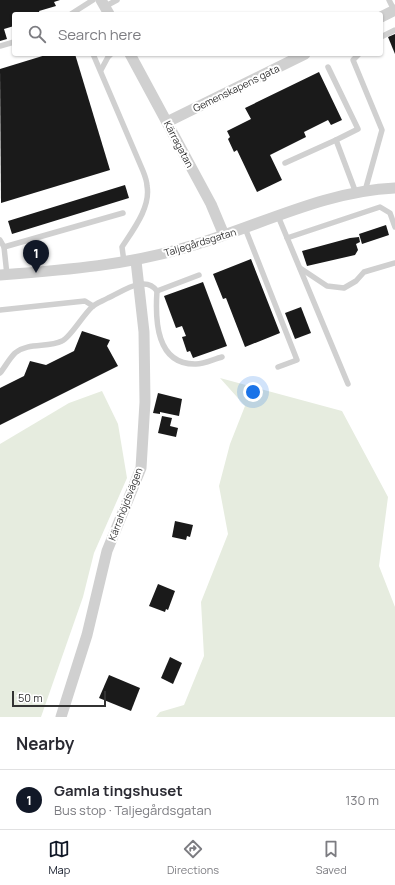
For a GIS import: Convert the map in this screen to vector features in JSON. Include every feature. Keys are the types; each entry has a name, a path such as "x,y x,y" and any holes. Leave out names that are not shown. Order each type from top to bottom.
{"street":[{"path":"383,16 395,10"},
{"name":"Kärragatan","path":"131,56 211,204 224,235"},
{"name":"Gemenskapens gata","path":"167,122 301,56"},
{"name":"Taljegårdsgatan","path":"4,275 68,270 136,261 224,235 304,206 361,192 395,188"},
{"name":"Kärrahöjdsvägen","path":"62,717 87,635 107,551 141,468 145,402 144,332 140,284 136,261"}],"lane":[{"path":"74,12 93,0"},
{"path":"105,7 117,0"},
{"path":"389,0 395,10"},
{"path":"383,36 395,30"},
{"path":"0,46 12,43"},
{"path":"94,56 143,171 148,187 147,200 134,228 122,246 124,262"},
{"path":"101,70 109,56"},
{"path":"357,56 353,60 382,130 361,192"},
{"path":"285,163 358,129 328,67"},
{"path":"336,140 361,192"},
{"path":"287,238 380,207 390,213 395,227"},
{"path":"4,247 123,213"},
{"path":"278,216 348,384"},
{"path":"245,228 297,360 278,367"},
{"path":"0,240 4,247 4,275"},
{"path":"300,268 327,286 344,288 356,281 364,272 395,264"},
{"path":"157,291 199,275"},
{"path":"0,373 15,353 29,347 62,342 69,336 75,326 93,306 124,289 140,284 151,284 157,291 156,308 159,333 163,346 177,361 196,364 222,357"},
{"path":"0,310 86,301 93,306"}],"shaded area":[{"path":"220,378 342,411 388,497 379,566 395,607 395,717 156,717 160,712 184,705 204,656 201,602 228,534 219,486 230,444 245,406"},
{"path":"102,391 118,424 127,478 94,553 83,597 41,717 0,717 0,444 69,403"}],"building":[{"path":"0,0 60,0 54,2 56,6 39,12 12,12 12,27 4,29 7,39 0,41"},
{"path":"395,34 395,54 388,37"},
{"path":"42,56 76,56 110,170 1,203 0,69"},
{"path":"319,72 342,120 331,125 328,120 304,132 306,137 270,155 282,180 257,192 237,150 234,152 228,139 230,137 227,131 251,119 245,108"},
{"path":"125,185 129,198 12,234 8,221"},
{"path":"386,225 389,235 362,244 359,234"},
{"path":"359,237 360,242 356,244 358,250 355,255 307,266 302,251"},
{"path":"251,259 280,333 245,347 226,298 223,299 213,274"},
{"path":"203,282 227,346 193,358 190,351 187,352 182,337 186,336 182,326 176,328 164,296"},
{"path":"301,307 311,333 295,339 285,313"},
{"path":"82,331 110,340 107,346 118,366 0,425 0,388 24,376 30,361 46,365 74,351"},
{"path":"158,393 182,399 179,416 160,412 160,414 153,413"},
{"path":"162,416 172,418 170,426 178,428 176,437 158,433"},
{"path":"175,521 193,525 190,537 187,536 186,540 172,537"},
{"path":"158,584 175,591 168,610 166,609 165,612 149,606"},
{"path":"170,657 182,663 173,684 161,678"},
{"path":"109,675 140,688 131,711 99,698"}],"place":[{"name":"Gamla tingshuset","path":"36,273"}]}
